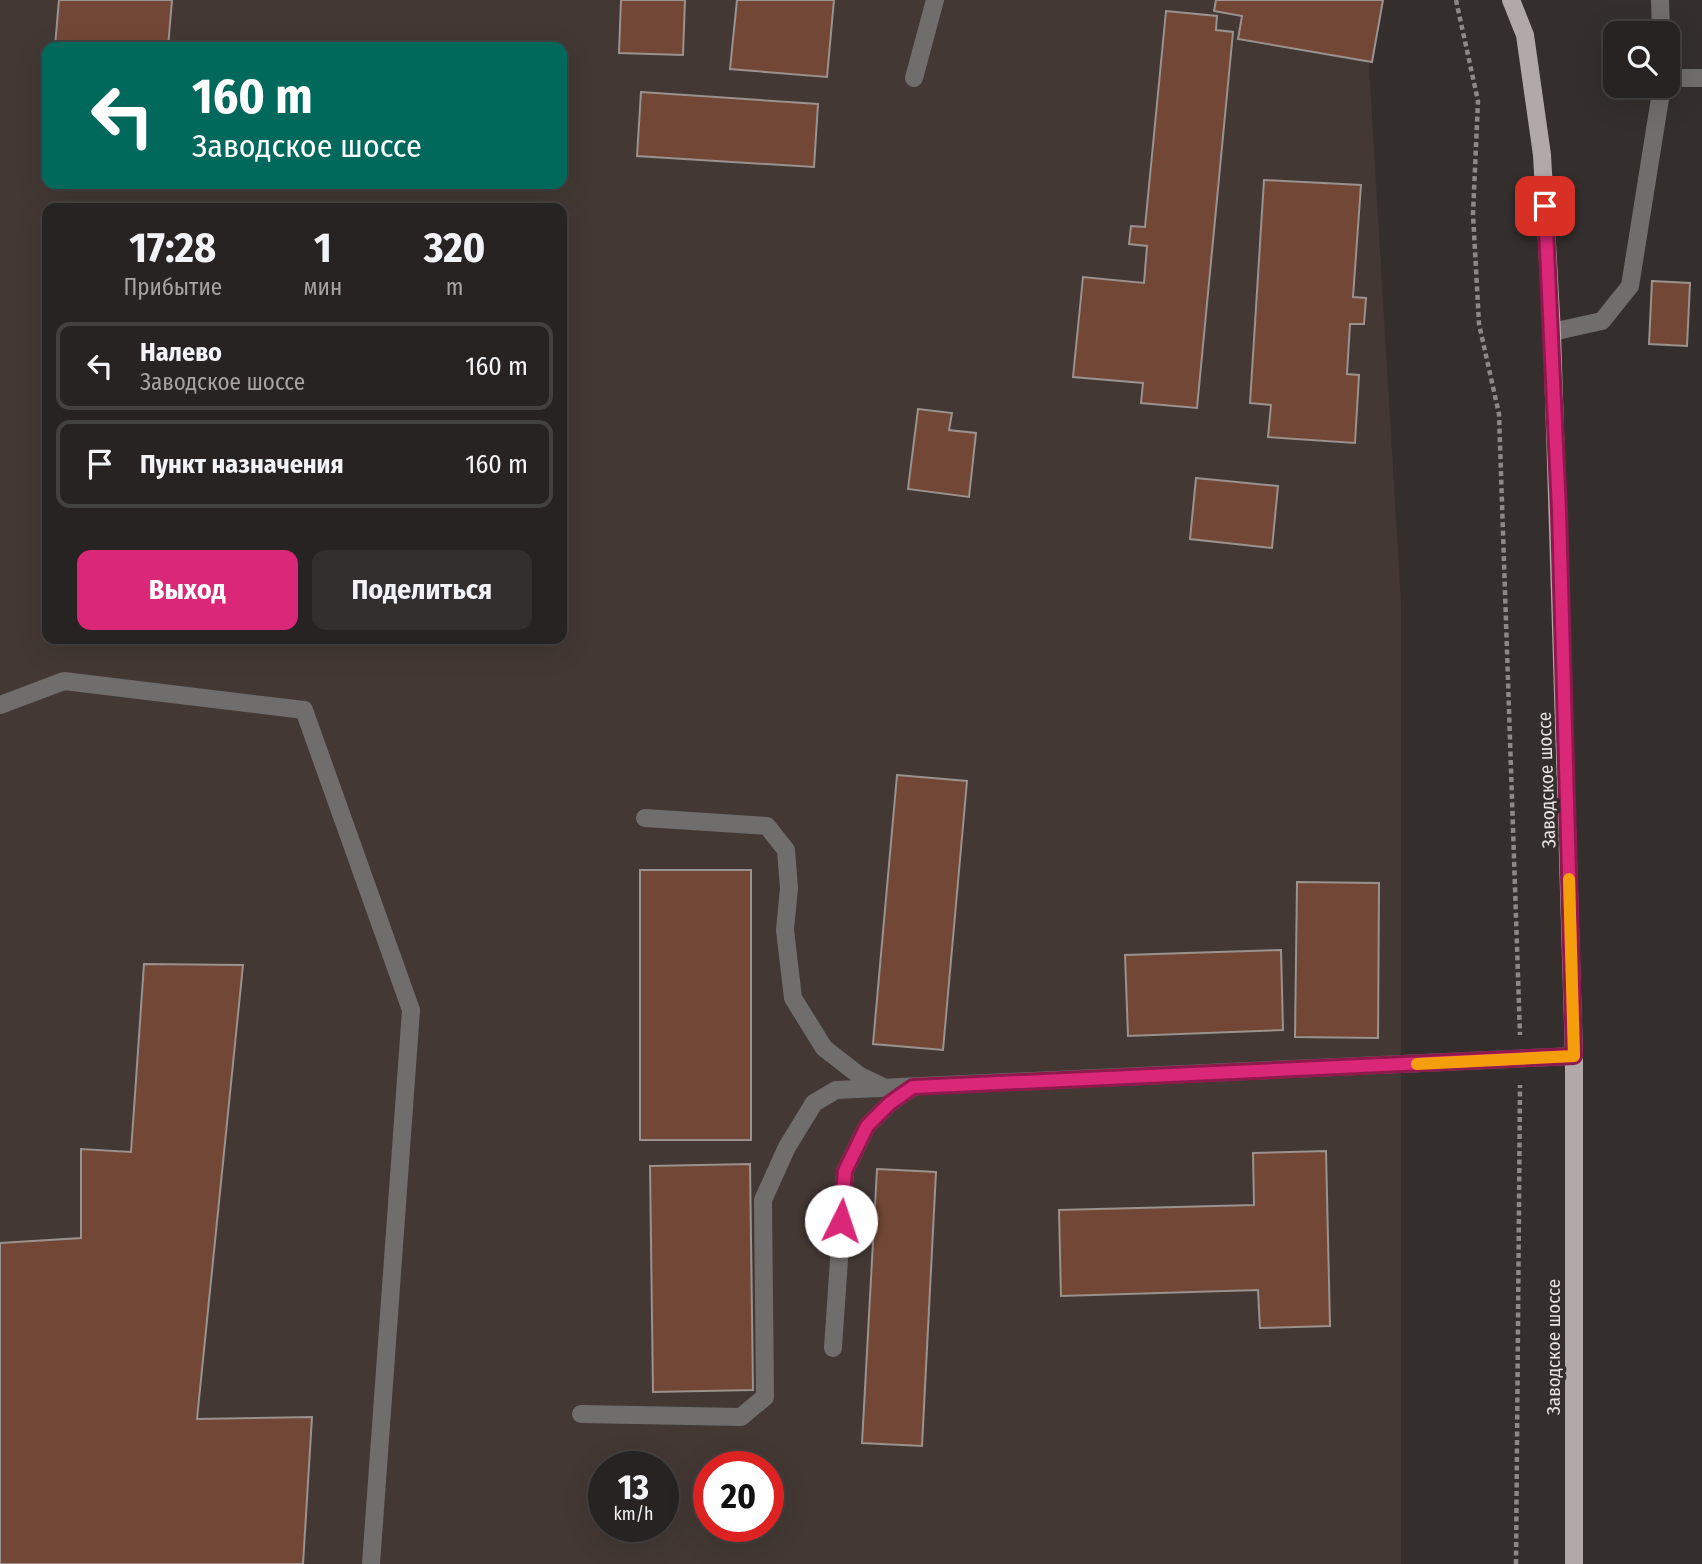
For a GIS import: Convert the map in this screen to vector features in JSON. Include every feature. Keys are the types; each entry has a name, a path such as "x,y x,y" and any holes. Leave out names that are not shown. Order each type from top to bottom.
{"main road":[{"name":"Заводское шоссе","path":"1511,0 1525,35 1542,155 1552,332 1574,1056 1574,1564"}],"lane":[{"path":"914,78 935,0"},
{"path":"1660,0 1661,21"},
{"path":"1680,78 1702,78"},
{"path":"1552,332 1602,321 1630,286 1660,98"},
{"path":"0,705 64,681 304,710 411,1010 371,1564"},
{"path":"645,818 767,827 786,850 789,888 785,930 793,998 824,1048 859,1076 887,1088"},
{"path":"581,1414 741,1417 765,1397 763,1200 787,1147 814,1103 836,1090 1574,1056"},
{"path":"833,1348 845,1171 867,1126 890,1103 913,1087"}],"path":[{"path":"1456,0 1478,101 1473,214 1479,324 1499,414 1520,1059 1516,1564"}],"shaded area":[{"path":"0,0 1365,0 1401,602 1401,1564 0,1564"}],"building":[{"path":"59,0 172,0 168,42 55,42"},
{"path":"621,0 685,0 683,55 619,53"},
{"path":"737,0 834,0 827,77 730,69"},
{"path":"1216,0 1383,0 1372,62 1238,39 1242,16 1214,11"},
{"path":"1166,11 1217,16 1216,30 1233,32 1197,408 1141,403 1143,383 1073,377 1083,277 1144,283 1147,246 1129,244 1131,226 1145,227"},
{"path":"641,92 818,104 814,167 637,156"},
{"path":"1264,180 1361,185 1353,297 1366,298 1364,324 1350,324 1347,374 1359,375 1355,443 1268,437 1271,405 1250,403"},
{"path":"1652,281 1690,283 1687,346 1649,344"},
{"path":"918,409 952,413 949,430 976,433 969,497 908,489"},
{"path":"1196,478 1278,486 1272,548 1190,539"},
{"path":"897,775 967,781 943,1050 873,1044"},
{"path":"640,870 751,870 751,1140 640,1140"},
{"path":"1297,882 1379,883 1378,1038 1295,1037"},
{"path":"1281,950 1283,1030 1128,1036 1125,955"},
{"path":"144,964 243,965 197,1419 312,1417 303,1564 0,1564 0,1243 81,1238 81,1149 131,1152"},
{"path":"1326,1151 1330,1326 1260,1328 1258,1290 1061,1296 1059,1210 1254,1205 1253,1153"},
{"path":"750,1164 753,1390 653,1392 650,1166"},
{"path":"877,1169 936,1172 922,1446 862,1443"}],"slow traffic":[{"path":"1417,1064 1574,1056 1569,879"}],"route":[{"path":"841,1221 845,1171 867,1126 890,1103 913,1087 1574,1056 1559,511 1545,206"}]}
